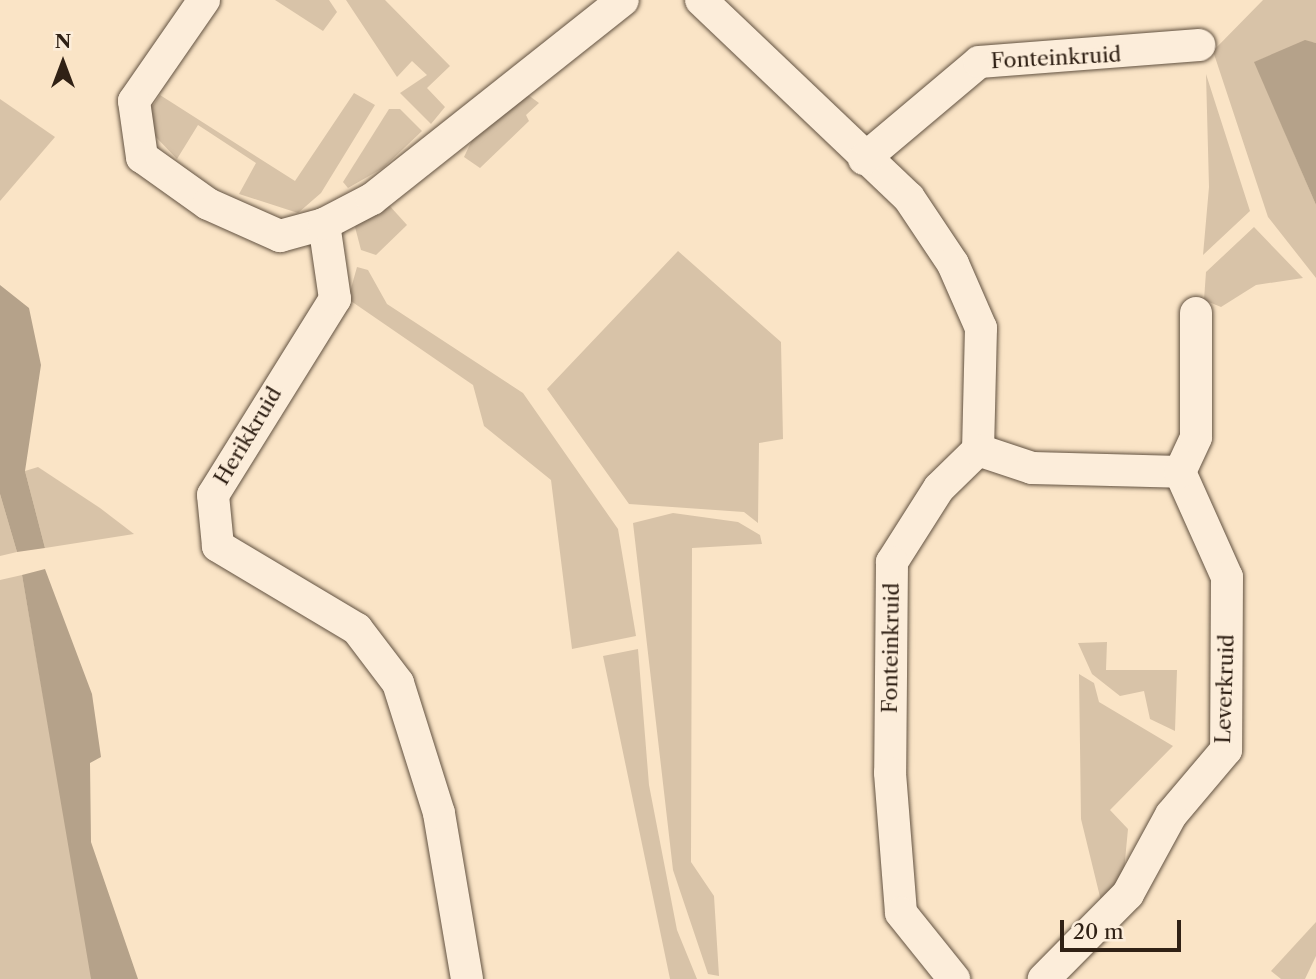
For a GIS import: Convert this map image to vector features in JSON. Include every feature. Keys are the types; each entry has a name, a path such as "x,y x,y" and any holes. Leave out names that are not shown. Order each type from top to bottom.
{"street":[{"path":"204,0 134,101 142,158 208,204 280,236 324,224 372,199 623,0"},
{"path":"701,0 864,159 909,198 953,264 981,328 978,450 1032,468 1180,472 1196,437 1196,313"},
{"name":"Fonteinkruid","path":"864,159 979,62 1199,45"},
{"name":"Herikkruid","path":"324,224 335,299 214,495 218,546 357,629 398,684 439,813 467,979"},
{"name":"Fonteinkruid","path":"954,979 901,913 890,773 892,562 939,488 978,450"},
{"name":"Leverkruid","path":"1044,979 1128,894 1171,815 1226,750 1227,577 1180,472"}],"shaded area":[{"path":"275,0 329,0 337,12 323,31"},
{"path":"346,0 385,0 450,66 427,88 445,107 431,124 400,93 427,75 412,61 397,77"},
{"path":"1263,0 1316,0 1316,43 1305,41 1255,62 1316,205 1316,278 1268,217 1213,51"},
{"path":"1305,40 1316,43 1316,205 1254,62"},
{"path":"1206,74 1250,211 1203,255 1209,187"},
{"path":"524,92 539,103 526,115 529,121 480,168 464,157 473,138"},
{"path":"354,93 375,105 321,193 298,213 239,194 256,163 198,125 177,159 153,134 150,110 160,95 295,181"},
{"path":"0,99 55,137 0,201"},
{"path":"389,109 400,109 422,131 383,168 348,188 343,182"},
{"path":"388,204 407,225 376,255 361,250 355,227 365,213"},
{"path":"1254,227 1303,278 1256,285 1221,307 1204,300 1206,272"},
{"path":"678,251 781,342 783,439 759,443 758,523 744,512 629,504 547,389"},
{"path":"357,267 368,270 387,304 523,393 618,529 636,636 572,649 551,480 484,426 473,385 348,299"},
{"path":"0,285 29,308 41,365 25,471 45,548 17,552 0,494"},
{"path":"38,467 134,534 45,548 25,471"},
{"path":"0,494 17,552 0,556"},
{"path":"673,513 738,522 760,535 762,544 692,548 691,862 714,896 719,976 708,974 673,870 633,523"},
{"path":"45,569 92,694 101,757 90,763 91,842 138,979 91,979 22,575"},
{"path":"22,575 91,979 0,979 0,580"},
{"path":"1107,642 1106,670 1177,670 1175,731 1150,719 1144,691 1120,696 1092,674 1078,643"},
{"path":"638,649 649,785 677,930 697,979 670,979 603,656"},
{"path":"1079,674 1094,683 1099,702 1173,746 1110,810 1128,829 1124,871 1102,905 1081,819"},
{"path":"1316,922 1316,956 1305,979 1281,979 1271,971"}]}
